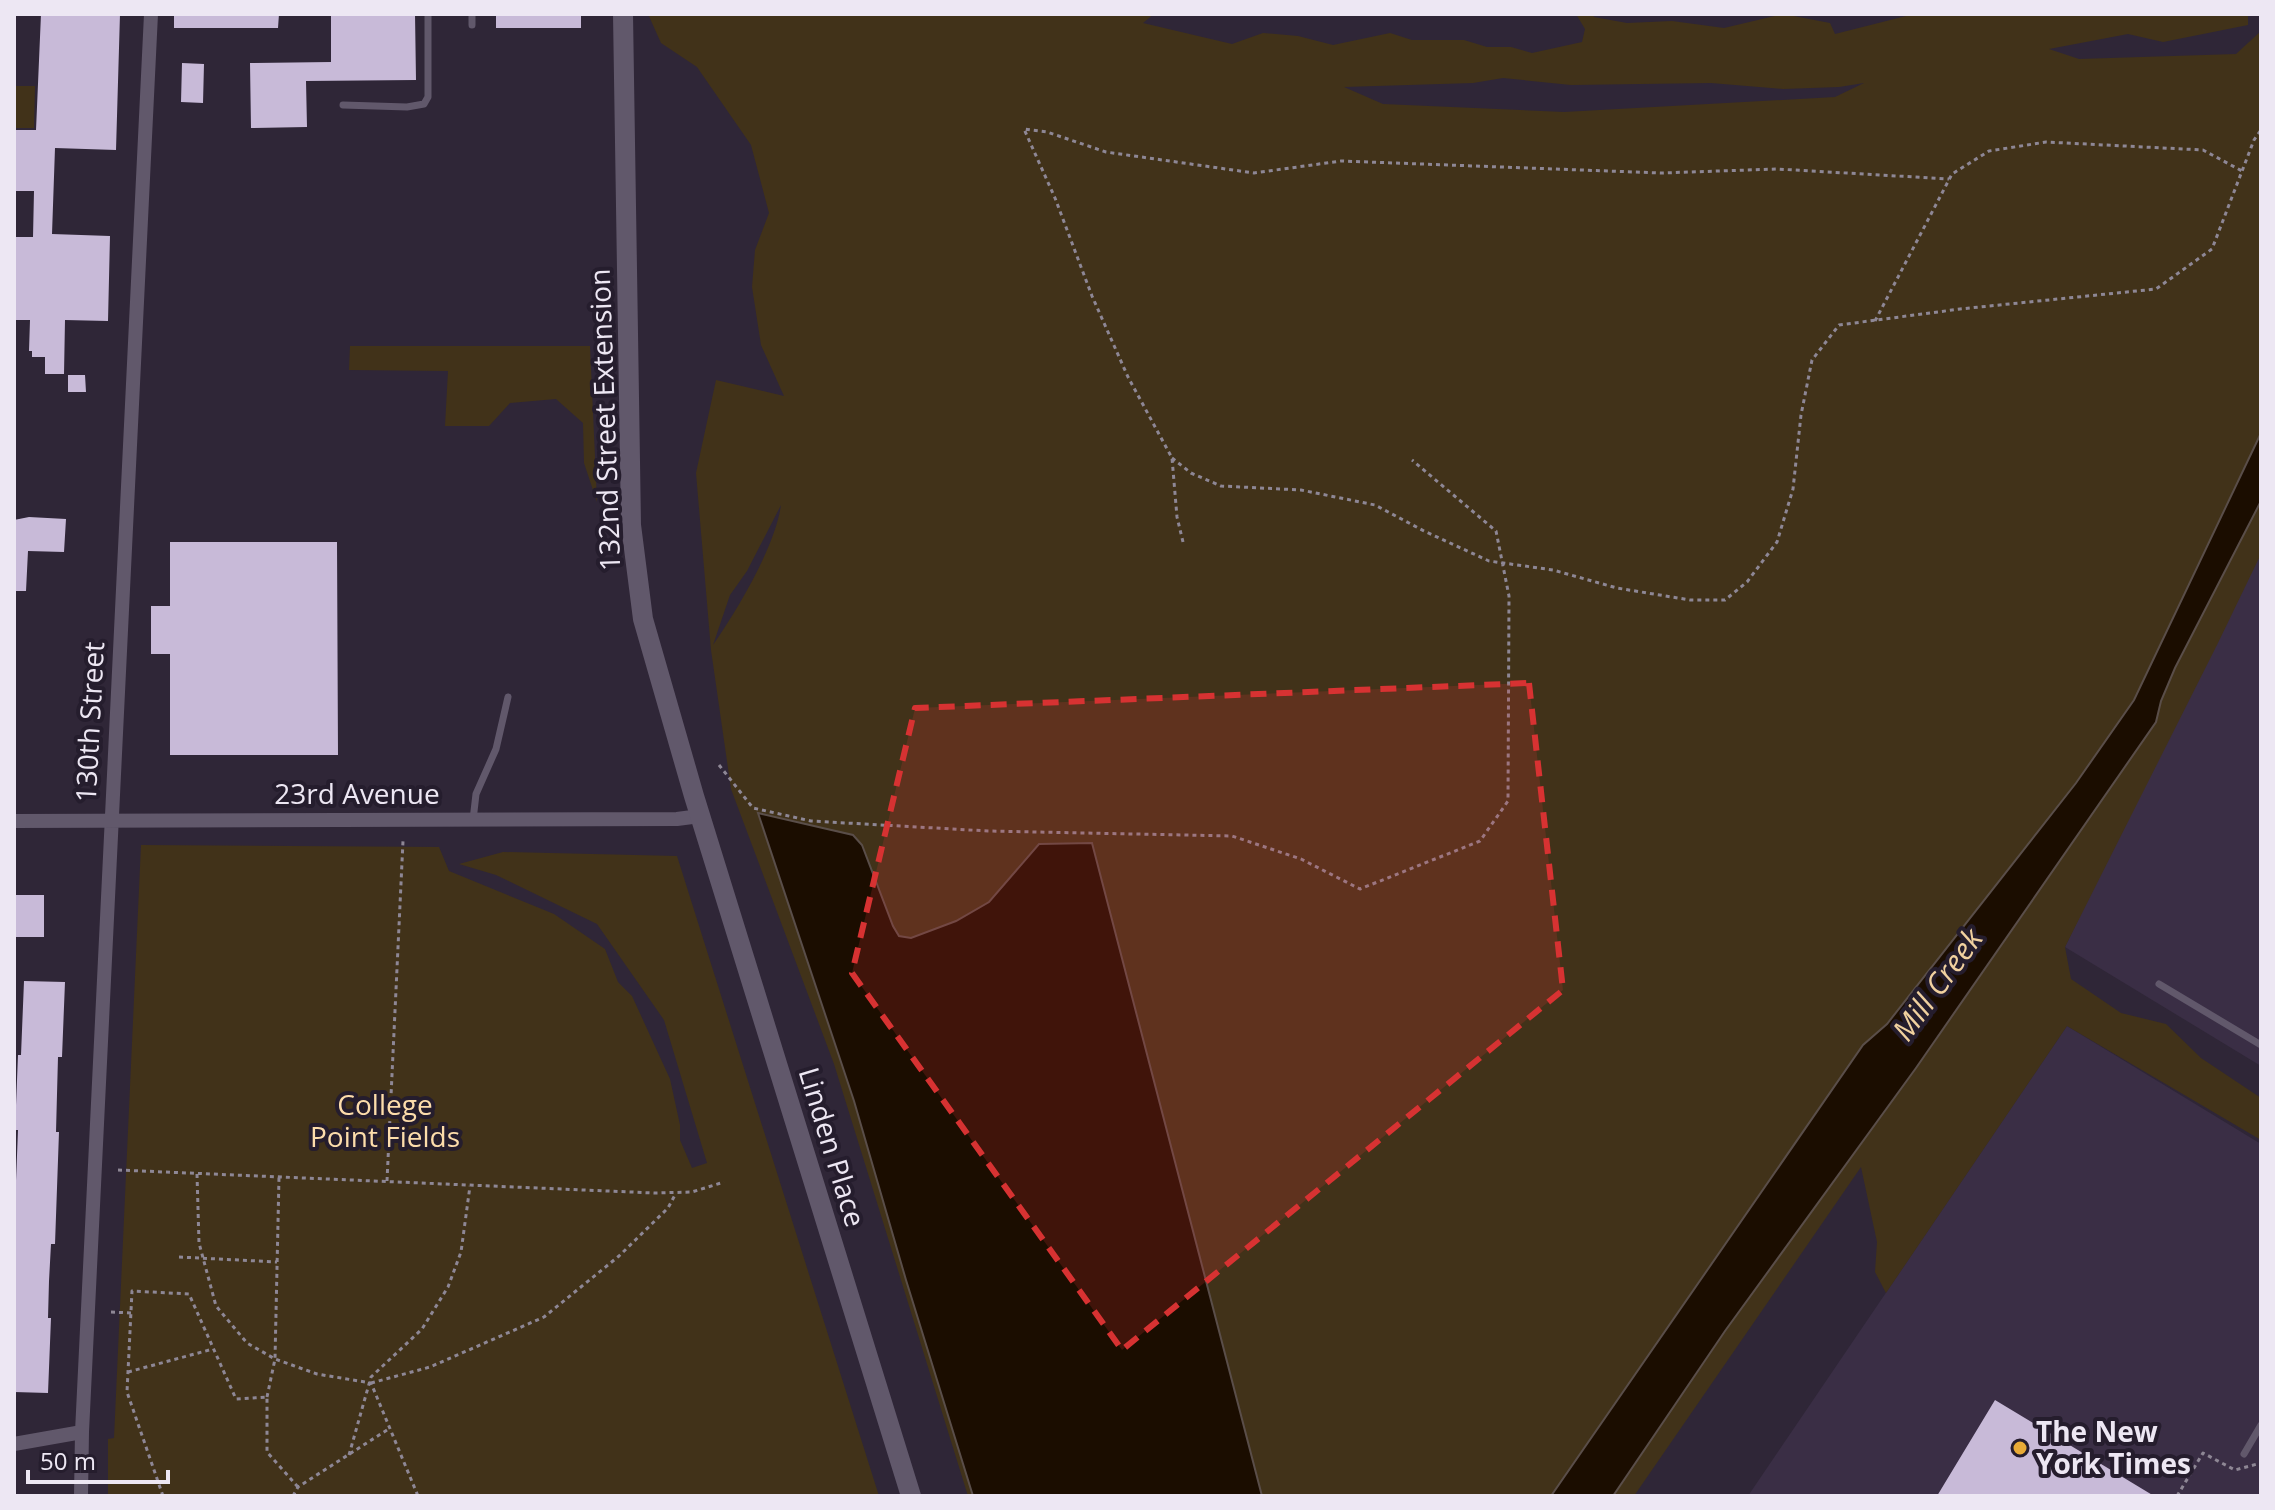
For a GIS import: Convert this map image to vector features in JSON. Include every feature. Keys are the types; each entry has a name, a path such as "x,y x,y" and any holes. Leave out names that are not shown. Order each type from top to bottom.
{"street":[{"name":"130th Street","path":"81,1496 151,14"},
{"name":"132nd Street Extension","path":"623,14 631,525 643,619 700,816"},
{"name":"23rd Avenue","path":"14,821 677,819 700,816"},
{"name":"Linden Place","path":"700,816 911,1496"},
{"path":"14,1444 82,1432"}],"lane":[{"path":"343,105 407,107 424,104 428,97 428,14"},
{"path":"472,14 472,25"},
{"path":"473,820 476,794 496,749 508,697"},
{"path":"2159,984 2261,1045"},
{"path":"2244,1454 2261,1425"}],"path":[{"path":"1949,179 1777,169 1661,173 1341,161 1254,173 1106,152 1047,132 1024,129 1128,377 1172,458 1191,473 1221,486 1301,490 1375,505 1489,561 1553,570 1617,588 1690,600 1725,600 1747,582 1777,542 1793,489 1801,415 1812,360 1839,325 2156,289 2212,249 2254,140 2261,130"},
{"path":"1875,321 1952,174 1989,151 2046,142 2203,150 2242,171"},
{"path":"1172,458 1177,517 1183,542"},
{"path":"719,765 753,808 811,821 988,831 1232,836 1301,859 1360,889 1480,841 1508,801 1509,596 1496,531 1412,460"},
{"path":"387,1181 403,841"},
{"path":"118,1170 676,1192 692,1192 724,1182"},
{"path":"197,1174 199,1243 216,1306 247,1343 275,1359 317,1374 371,1383 430,1367 544,1317 619,1256 668,1208 676,1192"},
{"path":"279,1177 275,1359 267,1397 267,1452 298,1487"},
{"path":"349,1455 371,1377 422,1329 448,1287 461,1252 470,1184"},
{"path":"179,1257 277,1262"},
{"path":"163,1496 127,1392 132,1291 189,1294 236,1399 267,1397"},
{"path":"111,1312 131,1313"},
{"path":"128,1372 213,1349"},
{"path":"371,1383 418,1496"},
{"path":"293,1496 298,1487 389,1429"},
{"path":"2177,1496 2203,1453 2235,1470 2261,1463"}],"highlighted area":[{"path":"1529,683 1563,990 1122,1350 852,973 915,708"}],"shaded area":[{"path":"2261,538 2261,1066 2065,947"},
{"path":"2067,1026 2261,1144 2261,1496 1748,1496"}],"green space":[{"path":"648,14 1154,14 1143,23 1232,44 1263,33 1298,36 1333,45 1390,33 1412,40 1464,40 1487,47 1511,47 1532,53 1582,42 1585,29 1576,14 1593,14 1594,17 1627,23 1672,21 1724,28 1783,14 1830,23 1835,34 1914,14 2248,14 2248,25 2163,42 2128,34 2049,49 2079,59 2236,54 2261,31 2261,433 2134,700 2076,783 1887,1024 1863,1046 1551,1496 1262,1496 1092,843 1039,844 989,902 956,921 911,938 899,936 893,926 862,845 758,814 854,1101 973,1496 968,1496 834,1064 731,789 711,650 696,473 716,380 784,396 761,345 752,287 755,250 769,213 751,145 697,67 661,43","holes":["1503,78 1571,85 1711,83 1783,89 1864,83 1835,97 1564,112 1383,104 1344,87 1473,83","781,505 763,558 744,596 713,645 730,595 747,571"]},
{"path":"14,86 35,86 34,128 14,128"},
{"path":"350,346 590,346 597,502 584,463 583,423 556,399 510,403 489,426 445,426 448,371 349,370"},
{"path":"2261,501 2261,554 2065,947 2071,979 2121,1013 2166,1024 2201,1058 2261,1098 2261,1140 2067,1026 1886,1293 1875,1272 1877,1242 1861,1167 1634,1496 1613,1496 1725,1331 1916,1068 2156,722 2175,668"},
{"name":"College Point Fields","path":"141,845 439,847 449,871 554,914 605,949 618,982 632,996 670,1079 680,1125 680,1140 692,1168 707,1163 664,1020 597,924 496,875 459,864 503,852 677,856 879,1496 108,1496 108,1439 114,1438"}],"water":[{"name":"Mill Creek","path":"2261,433 2261,501 2175,668 2156,722 1916,1068 1725,1331 1613,1496 1551,1496 1863,1045 1887,1024 2076,783 2134,700"},
{"path":"758,813 853,835 862,845 893,926 899,936 911,938 956,921 989,902 1039,844 1092,843 1262,1496 973,1496 854,1101"}],"building":[{"path":"41,14 120,14 116,150 55,148 52,234 110,236 108,321 65,320 64,374 45,374 45,357 32,357 32,351 29,351 30,320 14,320 14,237 33,237 34,191 14,191 14,130 36,130"},
{"path":"174,14 279,14 278,28 174,28"},
{"path":"331,14 415,14 416,80 306,81 307,127 251,128 250,63 331,62"},
{"path":"496,14 581,14 581,28 496,28"},
{"path":"182,63 204,64 203,103 181,102"},
{"path":"68,375 85,375 86,392 68,392"},
{"path":"29,517 66,519 64,552 28,551 26,591 14,591 14,520"},
{"path":"170,542 337,542 338,755 170,755 170,654 151,654 151,606 170,606"},
{"path":"14,895 44,895 44,937 14,937"},
{"path":"24,981 65,982 62,1057 58,1057 56,1132 59,1132 55,1244 51,1244 49,1281 48,1393 14,1392 14,1231 18,1130 15,1130"},
{"name":"The New York Times","path":"1995,1400 2154,1496 1937,1496"}],"place":[{"name":"The New York Times","path":"2020,1448"}]}
